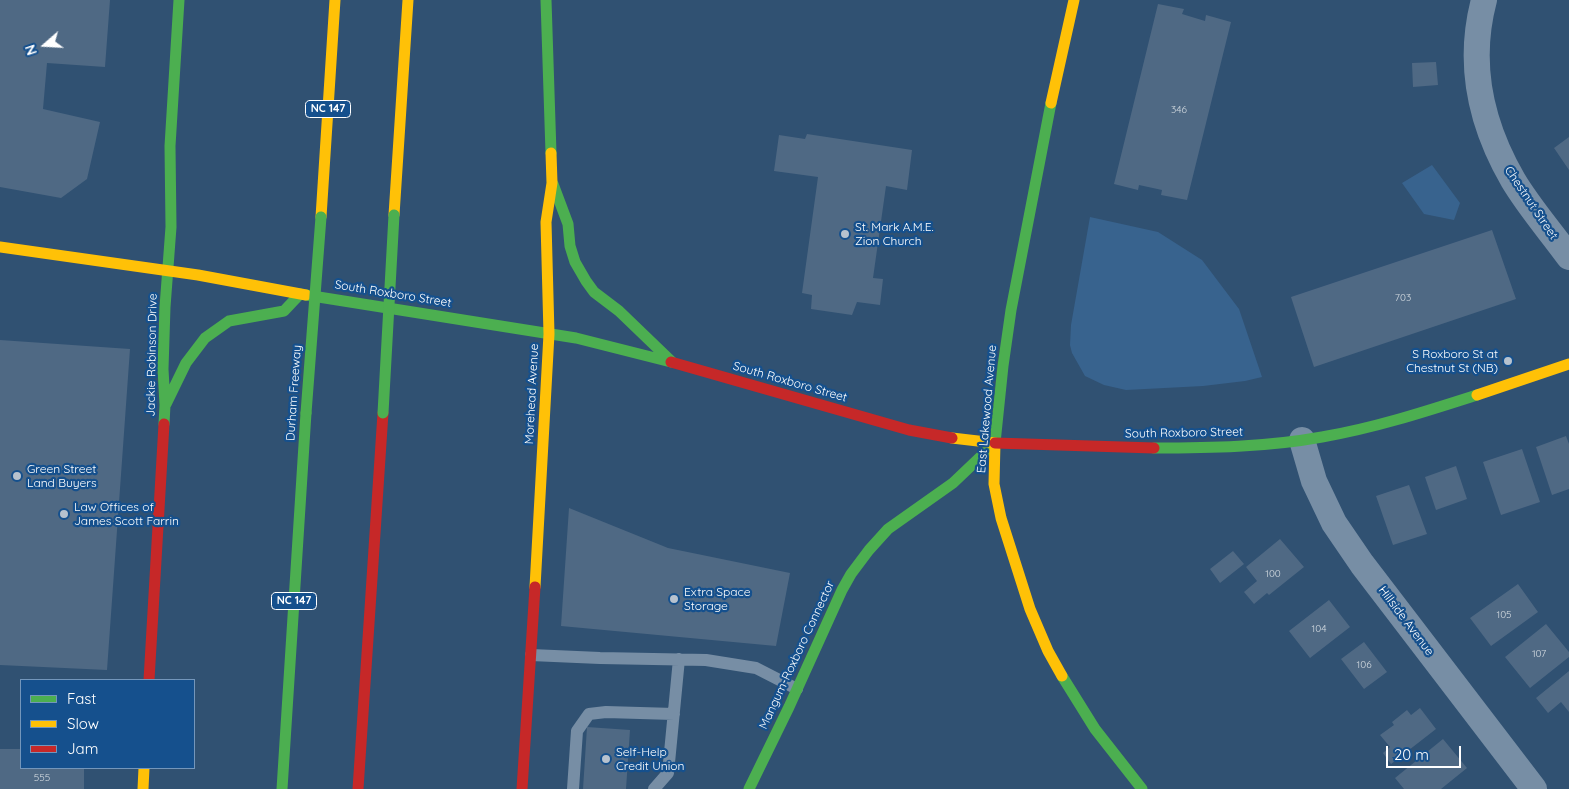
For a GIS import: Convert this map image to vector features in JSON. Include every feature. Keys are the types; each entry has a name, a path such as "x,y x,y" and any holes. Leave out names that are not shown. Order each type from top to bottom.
{"main road":[{"name":"Jackie Robinson Drive","path":"149,679 165,405 163,369 171,227 170,146 179,0"},
{"name":"Durham Freeway","path":"282,789 335,0"},
{"path":"358,789 408,0"},
{"name":"Morehead Avenue","path":"522,789 549,334 546,222 552,183 546,0"},
{"name":"East Lakewood Avenue","path":"1074,0 1050,105 1024,239 1004,357 995,442 994,485 1002,522 1015,566 1036,623 1055,664 1074,697 1112,752 1142,789"},
{"path":"552,183 568,224 570,246 575,262 586,281 594,292 618,310 673,363"},
{"name":"South Roxboro Street","path":"0,247 168,270 300,294 590,341 909,430 941,437 995,442 1109,448 1207,448 1302,440 1359,429 1422,412 1569,364"},
{"path":"165,405 186,363 205,338 230,321 284,311 300,294"},
{"name":"Mangum-Roxboro Connector","path":"749,789 851,574 869,550 888,530 965,473 995,442"},
{"path":"143,789 144,769"}],"street":[{"name":"Chestnut Street","path":"1484,0 1478,23 1476,74 1488,128 1514,181 1569,258"},
{"name":"Hillside Avenue","path":"1302,440 1314,481 1334,523 1362,564 1534,789"}],"lane":[{"path":"531,655 706,660 756,668 797,689"},
{"path":"654,789 668,773 679,659"},
{"path":"573,789 577,731 590,714 606,712 674,714"}],"water":[{"path":"1432,165 1460,203 1454,220 1424,214 1402,183"},
{"path":"1090,217 1158,232 1202,260 1239,309 1262,377 1203,386 1126,390 1104,385 1085,376 1072,353 1070,345 1071,325"}],"building":[{"path":"0,0 110,0 105,67 47,63 43,109 100,122 87,179 61,198 0,187"},
{"path":"1158,4 1184,9 1182,14 1205,21 1206,15 1231,22 1187,200 1161,195 1162,190 1139,185 1138,190 1114,184"},
{"path":"1436,62 1438,85 1413,87 1412,63"},
{"name":"St. Mark A.M.E. Zion Church","path":"807,134 912,150 907,190 886,186 873,278 883,279 880,305 857,302 852,315 811,309 812,295 802,293 818,177 774,171 779,135 805,139"},
{"path":"1569,137 1569,170 1554,148"},
{"path":"1492,230 1516,299 1314,367 1291,297"},
{"path":"0,340 130,349 107,670 0,665"},
{"path":"1566,436 1569,444 1569,489 1552,495 1536,447"},
{"path":"1522,449 1540,502 1501,515 1483,462"},
{"path":"1456,466 1467,499 1436,510 1425,477"},
{"path":"1409,485 1427,534 1393,545 1376,496"},
{"name":"Extra Space Storage","path":"569,508 668,548 790,573 776,646 561,626"},
{"path":"1280,539 1304,567 1269,595 1267,593 1254,604 1244,592 1257,581 1246,567"},
{"path":"1233,551 1244,564 1220,583 1210,569"},
{"path":"1518,584 1538,612 1491,646 1470,618"},
{"path":"1329,600 1350,627 1310,658 1289,631"},
{"path":"1546,624 1569,652 1569,657 1530,688 1505,657"},
{"path":"1364,642 1387,672 1364,689 1341,659"},
{"path":"1569,671 1569,712 1561,702 1548,713 1536,698"},
{"path":"1420,708 1436,729 1391,764 1383,753 1390,747 1380,735 1394,725 1392,722 1407,710 1411,715"},
{"name":"Self-Help Credit Union","path":"587,727 630,730 626,789 583,789"},
{"path":"1443,739 1467,768 1441,789 1404,789 1395,778"},
{"path":"0,749 20,749 20,769 84,769 84,789 0,789"}],"traffic: fast":[{"path":"164,424 165,307 171,227 170,146 179,0"},
{"path":"546,0 551,153"},
{"path":"995,443 1011,310 1051,103"},
{"path":"553,184 568,224 570,246 575,262 586,281 594,292 619,311 672,362"},
{"path":"383,413 394,215"},
{"path":"306,413 321,217"},
{"path":"166,404 186,363 205,338 229,321 284,311 300,294"},
{"path":"306,295 576,338 671,362"},
{"path":"1154,448 1259,445 1322,437 1381,424 1477,395"},
{"path":"282,789 306,413"},
{"path":"749,789 851,574 888,529 953,483 995,443"},
{"path":"1062,676 1095,729 1142,789"}],"traffic: slow":[{"path":"321,217 335,0"},
{"path":"394,215 408,0"},
{"path":"1051,103 1074,0"},
{"path":"535,587 549,334 546,222 552,183 551,153"},
{"path":"0,247 198,275 306,295"},
{"path":"1477,395 1569,364"},
{"path":"952,438 995,443 994,484 1001,518 1030,609 1048,651 1062,676"},
{"path":"143,789 144,769"}],"traffic: jam":[{"path":"671,362 909,430 952,438"},
{"path":"358,789 383,413"},
{"path":"149,679 164,424"},
{"path":"995,443 1154,448"},
{"path":"522,789 535,587"}],"place":[{"name":"St. Mark A.M.E. Zion Church","path":"845,234"},
{"name":"S Roxboro St at Chestnut St (NB)","path":"1508,361"},
{"name":"Green Street Land Buyers","path":"17,476"},
{"name":"Law Offices of James Scott Farrin","path":"64,514"},
{"name":"Extra Space Storage","path":"674,599"},
{"name":"Self-Help Credit Union","path":"606,759"}]}
